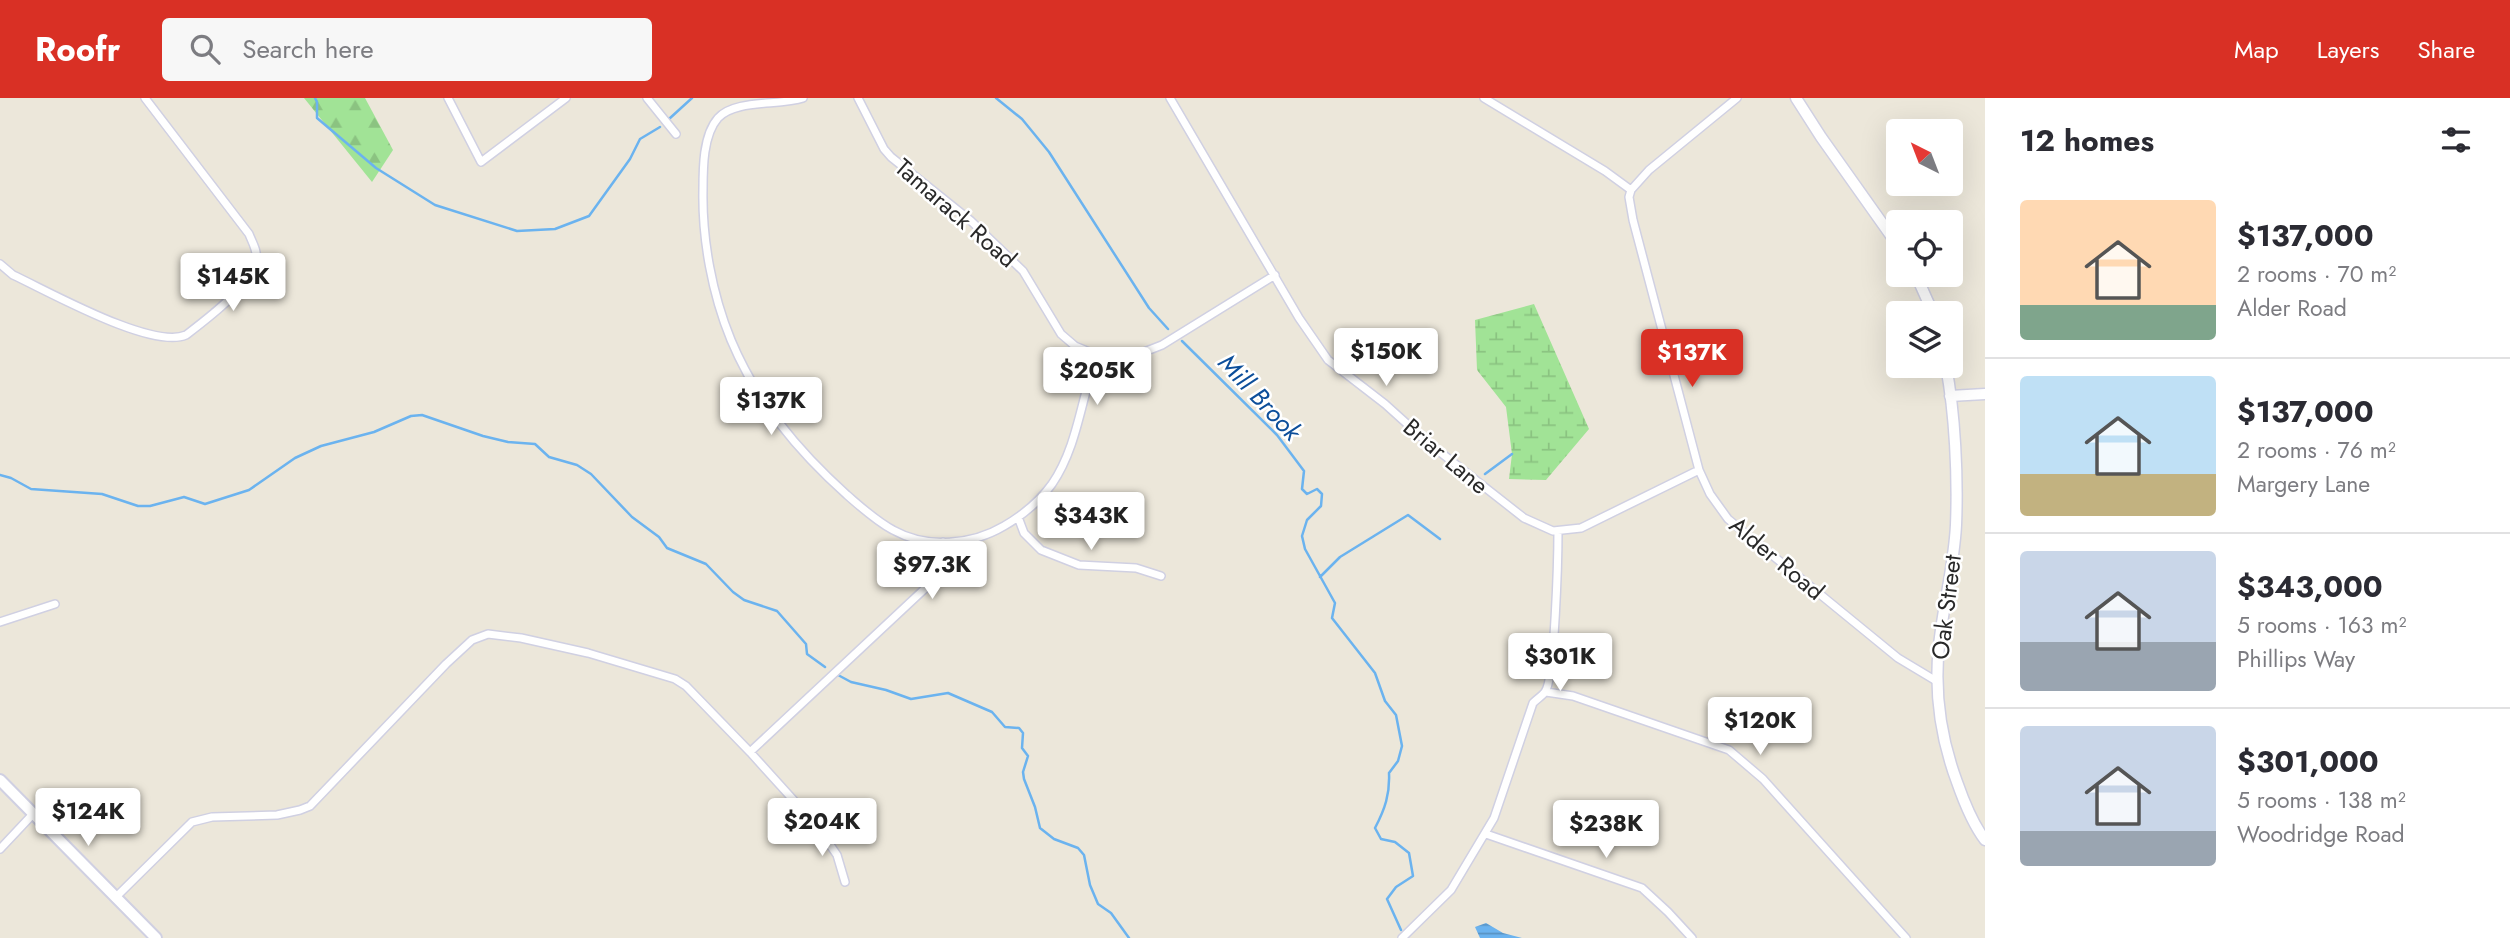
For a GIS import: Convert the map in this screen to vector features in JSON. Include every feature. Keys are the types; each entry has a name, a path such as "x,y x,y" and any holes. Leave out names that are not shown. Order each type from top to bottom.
{"main road":[{"path":"0,780 156,938"}],"street":[{"path":"0,264 13,275 138,332 162,338 177,339 186,335 244,284 256,259 256,249 249,234 145,98"},
{"path":"448,98 481,162 566,98"},
{"path":"647,98 676,134"},
{"path":"803,98 791,102 731,109 718,118 712,127 703,171 703,206 712,275 719,308 731,340 778,423 811,462 873,517 894,531 923,541 943,542 986,536 1018,517 1039,500 1053,483 1065,460 1097,355"},
{"name":"Tamarack Road","path":"858,98 884,149 971,221 1023,271 1061,334 1075,346 1109,360 1121,361 1162,345 1275,275"},
{"name":"Briar Lane","path":"1170,98 1315,342 1334,367 1385,404 1426,441 1524,518 1558,531"},
{"path":"1484,98 1605,171 1631,190 1649,170 1737,98"},
{"path":"1796,98 1886,229"},
{"name":"Alder Road","path":"1631,190 1629,197 1633,219 1699,470 1710,495 1728,519 1898,657 1938,681"},
{"name":"Oak Street","path":"1948,378 1956,524 1938,648 1942,731 1950,764 1966,806 1985,840"},
{"path":"1950,396 1985,394"},
{"path":"1402,938 1451,890 1486,834 1494,818 1533,703 1546,692 1551,664 1558,531 1594,524 1699,470"},
{"path":"1018,517 1024,533 1041,550 1079,565 1136,568 1161,576"},
{"path":"750,752 933,581 946,555 943,542"},
{"path":"0,622 55,604"},
{"path":"115,898 192,822 212,817 277,815 310,806 446,664 472,640 488,635 521,638 588,653 675,678 750,752 817,826 837,855 845,882"},
{"path":"1546,692 1573,696 1738,755 1763,779 1906,938"},
{"path":"0,849 33,814"},
{"path":"1486,834 1642,888 1692,938"}],"green space":[{"path":"304,98 365,98 393,150 372,182"},
{"path":"1534,304 1589,429 1546,480 1509,479 1512,454 1506,407 1477,370 1475,320"}],"water":[{"path":"1486,923 1503,933 1522,938 1480,938 1475,927"}],"waterway":[{"name":"Mill Brook","path":"315,98 317,118 376,168 435,205 517,231 555,229 589,216 630,159 640,139 660,127"},
{"name":"Mill Brook","path":"669,119 692,98"},
{"name":"Mill Brook","path":"996,98 1022,119 1049,152 1149,308 1168,329"},
{"name":"Mill Brook","path":"1182,341 1277,435 1304,471 1302,489 1307,494 1317,489 1322,494 1321,506 1307,520 1302,536 1305,549 1335,603 1332,618 1375,673 1385,701 1396,715 1402,746 1398,761 1389,773 1386,801 1375,828 1381,839 1395,842 1409,853 1413,876 1396,887 1387,899 1401,930"},
{"path":"0,475 31,489 102,494 138,506 150,506 184,497 205,504 249,490 295,458 321,446 374,432 411,416 422,415 483,436 508,442 535,444 549,457 577,465 591,474 632,517 659,537 667,548 706,564 744,600 777,611 806,644 807,654 825,667"},
{"path":"1485,474 1512,454"},
{"path":"1320,577 1340,557 1408,515 1440,539"},
{"path":"838,675 851,682 911,699 948,693 992,712 1005,727 1019,728 1023,733 1022,748 1028,756 1023,772 1024,779 1040,828 1054,839 1078,848 1084,855 1090,885 1098,904 1111,913 1129,938"}]}
